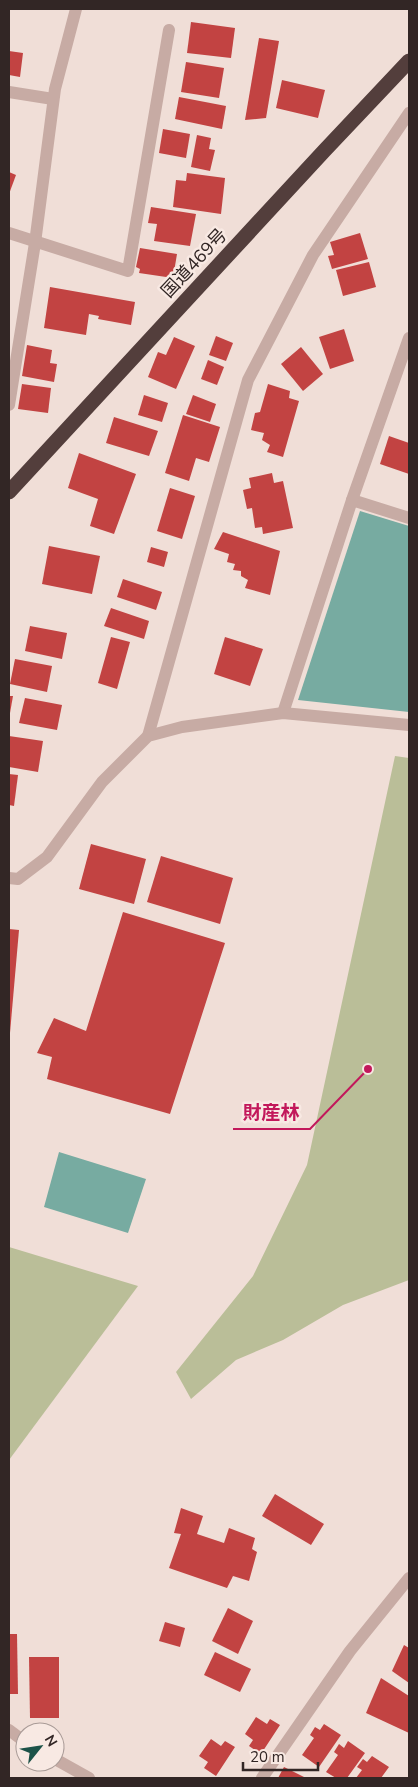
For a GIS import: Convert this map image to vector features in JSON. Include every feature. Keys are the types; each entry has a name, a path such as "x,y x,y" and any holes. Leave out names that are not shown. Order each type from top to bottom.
{"highway":[{"name":"国道469号","path":"9,492 409,61"}],"street":[{"path":"9,405 35,243 53,99 76,9"},
{"path":"9,233 35,243 128,271 169,30"},
{"path":"9,92 53,99"},
{"path":"9,878 18,879 47,857 102,782 148,736 248,380 313,255 409,112"},
{"path":"283,713 352,500 405,366 409,338"},
{"path":"352,500 409,518"},
{"path":"148,736 182,727 283,713 409,724"},
{"path":"262,1778 350,1650 409,1578"},
{"path":"65,1765 89,1778"}],"green space":[{"path":"395,756 409,758 409,1280 343,1305 283,1340 236,1360 191,1399 176,1372 253,1276 307,1165"},
{"path":"9,1247 138,1286 9,1460"}],"water":[{"path":"360,511 409,526 409,712 298,700"},
{"path":"59,1152 146,1179 128,1233 44,1207"}],"building":[{"path":"191,22 235,28 231,58 187,53"},
{"path":"259,38 279,41 266,118 245,120"},
{"path":"9,51 23,53 20,77 9,75"},
{"path":"186,62 224,68 219,98 181,92"},
{"path":"282,80 325,90 318,118 276,108"},
{"path":"179,97 226,106 222,129 175,119"},
{"path":"163,129 190,134 186,158 159,153"},
{"path":"197,135 211,138 209,149 215,150 210,171 191,167"},
{"path":"9,172 16,175 9,194"},
{"path":"187,173 225,178 221,214 173,207 176,180 186,181"},
{"path":"151,207 196,214 190,246 154,241 157,224 148,223"},
{"path":"360,233 368,259 332,269 328,256 334,255 330,242"},
{"path":"140,248 177,254 173,278 139,273 140,269 136,267"},
{"path":"369,262 376,287 343,296 336,270"},
{"path":"50,287 135,302 131,325 98,319 99,316 89,314 86,335 44,328"},
{"path":"344,329 354,361 330,369 319,337"},
{"path":"216,336 233,343 226,361 209,355"},
{"path":"174,337 195,346 176,389 148,377 158,352 166,355"},
{"path":"27,345 52,350 50,363 57,364 54,382 22,376"},
{"path":"301,347 323,374 303,391 281,364"},
{"path":"208,360 224,367 217,385 201,379"},
{"path":"22,384 51,388 48,413 18,409"},
{"path":"268,384 290,391 289,398 299,401 283,457 267,452 270,445 262,440 264,433 251,430 255,413 260,412"},
{"path":"144,395 168,403 162,422 138,415"},
{"path":"193,395 216,404 210,422 186,414"},
{"path":"183,415 220,427 209,462 196,458 189,481 165,473"},
{"path":"114,417 158,431 149,456 106,443"},
{"path":"389,436 409,443 409,474 380,464"},
{"path":"79,453 136,474 114,534 90,526 98,499 68,488"},
{"path":"272,473 274,483 283,481 293,528 263,534 262,527 255,528 252,508 247,509 243,490 251,488 249,478"},
{"path":"170,488 195,496 182,539 157,531"},
{"path":"223,532 280,551 270,595 245,588 248,580 241,576 241,571 233,570 235,564 227,562 229,554 214,549"},
{"path":"49,546 100,556 92,594 42,584"},
{"path":"151,547 168,552 164,567 147,562"},
{"path":"123,579 162,592 156,610 117,597"},
{"path":"111,608 149,621 144,639 104,626"},
{"path":"30,626 67,633 62,659 25,651"},
{"path":"111,637 130,642 117,689 98,683"},
{"path":"225,637 263,649 250,686 214,674"},
{"path":"15,659 52,666 47,692 10,684"},
{"path":"9,696 13,696 10,713 9,713"},
{"path":"25,698 62,705 57,730 19,723"},
{"path":"9,736 43,741 38,772 9,767"},
{"path":"9,774 18,775 14,806 9,805"},
{"path":"91,844 146,859 134,904 79,889"},
{"path":"161,856 233,878 220,924 147,902"},
{"path":"123,912 225,943 170,1114 47,1079 52,1057 37,1053 54,1018 86,1031"},
{"path":"9,929 19,930 10,1033 9,1033"},
{"path":"275,1494 324,1524 311,1545 262,1516"},
{"path":"181,1508 203,1516 197,1534 224,1543 229,1528 255,1538 252,1549 257,1552 249,1581 233,1576 227,1588 169,1568 181,1534 174,1533"},
{"path":"228,1608 253,1621 238,1654 212,1641"},
{"path":"165,1622 185,1628 180,1647 159,1641"},
{"path":"9,1634 17,1634 18,1694 9,1694"},
{"path":"404,1645 409,1648 409,1683 392,1671"},
{"path":"215,1652 251,1669 240,1692 204,1675"},
{"path":"29,1657 59,1657 59,1718 30,1718"},
{"path":"381,1678 409,1696 409,1733 366,1713"},
{"path":"256,1717 267,1724 270,1719 280,1725 261,1754 249,1746 253,1740 245,1734"},
{"path":"324,1724 341,1735 319,1767 302,1755 314,1738 310,1735 315,1727 320,1730"},
{"path":"211,1739 221,1746 225,1741 235,1747 216,1776 204,1768 208,1762 199,1756"},
{"path":"348,1741 365,1753 347,1778 336,1778 326,1772 338,1755 334,1752 339,1744 344,1748"},
{"path":"372,1756 389,1767 381,1778 356,1778 362,1770 357,1767 363,1759 367,1762"},
{"path":"284,1767 306,1778 278,1778"}],"place":[{"name":"財産林","path":"368,1069"}]}
